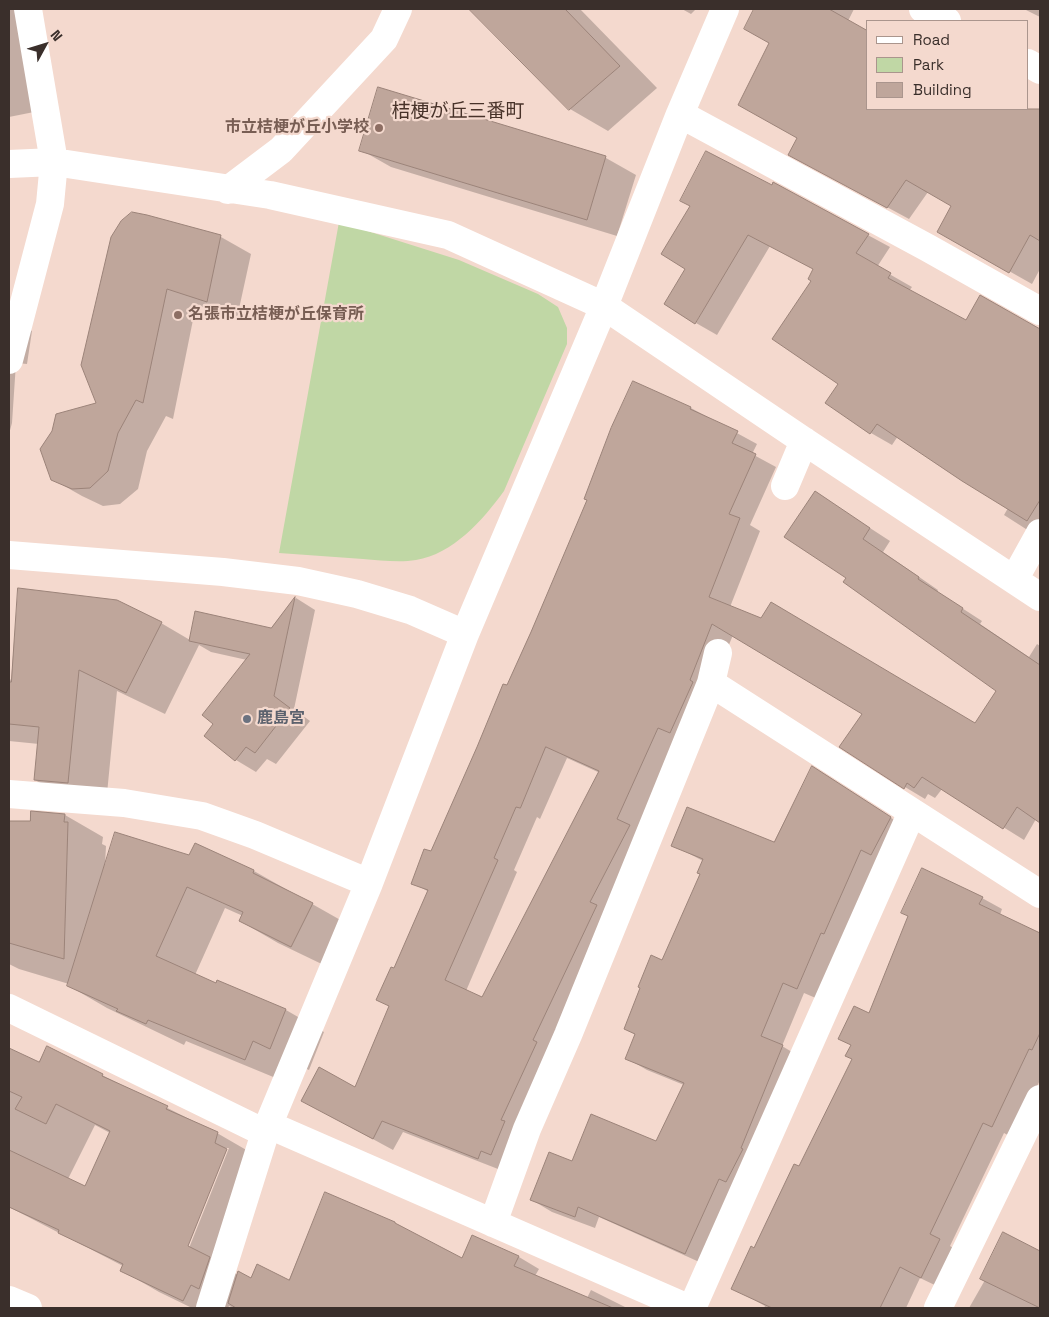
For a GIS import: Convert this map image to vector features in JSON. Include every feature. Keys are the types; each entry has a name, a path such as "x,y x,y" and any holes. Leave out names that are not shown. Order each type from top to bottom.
{"street":[{"path":"9,360 50,204 54,162 28,9"},
{"path":"228,190 280,150 384,39 398,9"},
{"path":"210,1308 267,1129 369,883 465,634 604,306 724,9"},
{"path":"923,9 945,20"},
{"path":"1029,64 1040,70"},
{"path":"680,114 1040,310"},
{"path":"9,164 54,162 270,195 448,235 604,306 1040,597"},
{"path":"785,486 804,441"},
{"path":"1014,580 1040,533"},
{"path":"9,555 223,572 298,581 357,594 410,610 465,634"},
{"path":"493,1223 528,1129 711,683 718,653"},
{"path":"711,683 1040,894"},
{"path":"9,794 124,803 202,816 255,835 369,883"},
{"path":"692,1308 912,812"},
{"path":"9,1008 267,1129 493,1223 688,1308"},
{"path":"938,1308 1040,1099"},
{"path":"9,1300 28,1308"}],"green space":[{"path":"339,222 459,260 538,294 558,307 567,328 567,344 504,491 487,513 466,534 455,543 430,557 416,560 389,561 279,553"}],"building":[{"path":"469,9 565,9 620,66 569,110"},
{"path":"754,9 829,9 866,30 866,110 1040,109 1040,241 1030,235 1009,273 937,232 951,206 906,180 887,208 788,155 797,138 738,105 769,43 744,29"},
{"path":"378,87 606,156 587,220 359,151"},
{"path":"706,151 772,185 773,182 869,234 856,253 891,273 888,278 966,320 980,295 1040,329 1040,500 1027,521 962,481 877,424 870,434 825,403 838,384 772,339 811,281 808,279 813,269 748,235 695,324 664,304 685,269 661,254 690,206 680,201"},
{"path":"132,212 221,235 207,302 167,289 143,403 136,400 118,433 108,471 90,488 72,489 51,480 40,449 52,431 56,414 96,403 81,365 111,237 121,221"},
{"path":"633,381 738,431 732,443 756,454 729,514 740,518 709,597 761,618 771,602 975,723 996,691 843,582 846,578 784,537 815,491 870,528 863,539 919,577 918,579 963,608 961,612 1040,665 1040,823 1017,807 1003,829 922,777 914,788 907,783 904,789 839,747 862,714 712,624 690,680 693,682 670,733 658,728 617,819 630,825 590,902 597,905 533,1040 537,1042 501,1120 505,1121 491,1155 481,1151 478,1159 382,1121 373,1139 301,1101 319,1067 355,1087 389,1006 376,1000 391,967 394,968 428,890 411,884 424,849 431,851 503,684 507,685 531,632 587,500 584,499 611,428","holes":["546,747 599,771 482,997 445,980 498,860 494,858 516,807 520,808"]},
{"path":"18,588 117,600 162,622 126,693 79,670 68,783 34,780 39,727 9,724 9,682 11,682"},
{"path":"295,597 274,696 290,708 255,753 246,747 235,761 204,736 213,724 202,715 250,654 189,641 195,611 271,628"},
{"path":"812,766 891,817 871,855 861,850 824,934 821,933 797,989 783,983 761,1036 783,1045 741,1148 743,1149 726,1182 719,1179 685,1254 578,1207 575,1217 530,1200 549,1152 572,1161 591,1114 656,1141 684,1083 625,1059 635,1034 624,1029 651,955 662,960 700,874 697,873 703,859 671,846 687,807 774,842"},
{"path":"31,811 65,814 64,822 68,822 64,959 9,943 9,821 30,821"},
{"path":"115,832 189,855 195,843 254,870 253,873 313,903 291,947 239,921 243,912 187,887 156,956 216,983 217,980 286,1009 270,1049 253,1041 245,1060 148,1020 146,1024 67,986"},
{"path":"922,868 983,897 979,904 1040,933 1040,1033 1032,1050 1029,1049 992,1127 983,1123 930,1234 940,1239 921,1278 900,1267 880,1308 772,1308 731,1289 751,1246 754,1248 794,1164 799,1166 852,1059 845,1056 851,1045 838,1039 854,1006 869,1013 908,916 901,913"},
{"path":"47,1046 103,1074 102,1076 168,1106 166,1109 218,1132 215,1143 227,1149 188,1246 210,1257 199,1289 191,1285 183,1301 120,1271 123,1264 58,1233 59,1230 9,1207 9,1150 85,1186 110,1131 56,1104 46,1124 15,1109 22,1097 9,1091 9,1048 39,1062"},
{"path":"325,1192 395,1222 462,1258 472,1235 519,1256 514,1266 613,1308 236,1308 228,1303 238,1271 251,1278 257,1264 289,1280"},
{"path":"1003,1232 1040,1251 1040,1308 980,1279"}],"place":[{"name":"市立桔梗が丘小学校","path":"379,128"},
{"name":"名張市立桔梗が丘保育所","path":"178,315"},
{"name":"鹿島宮","path":"247,719"}],"district":[{"name":"桔梗が丘三番町","path":"458,112"}]}
